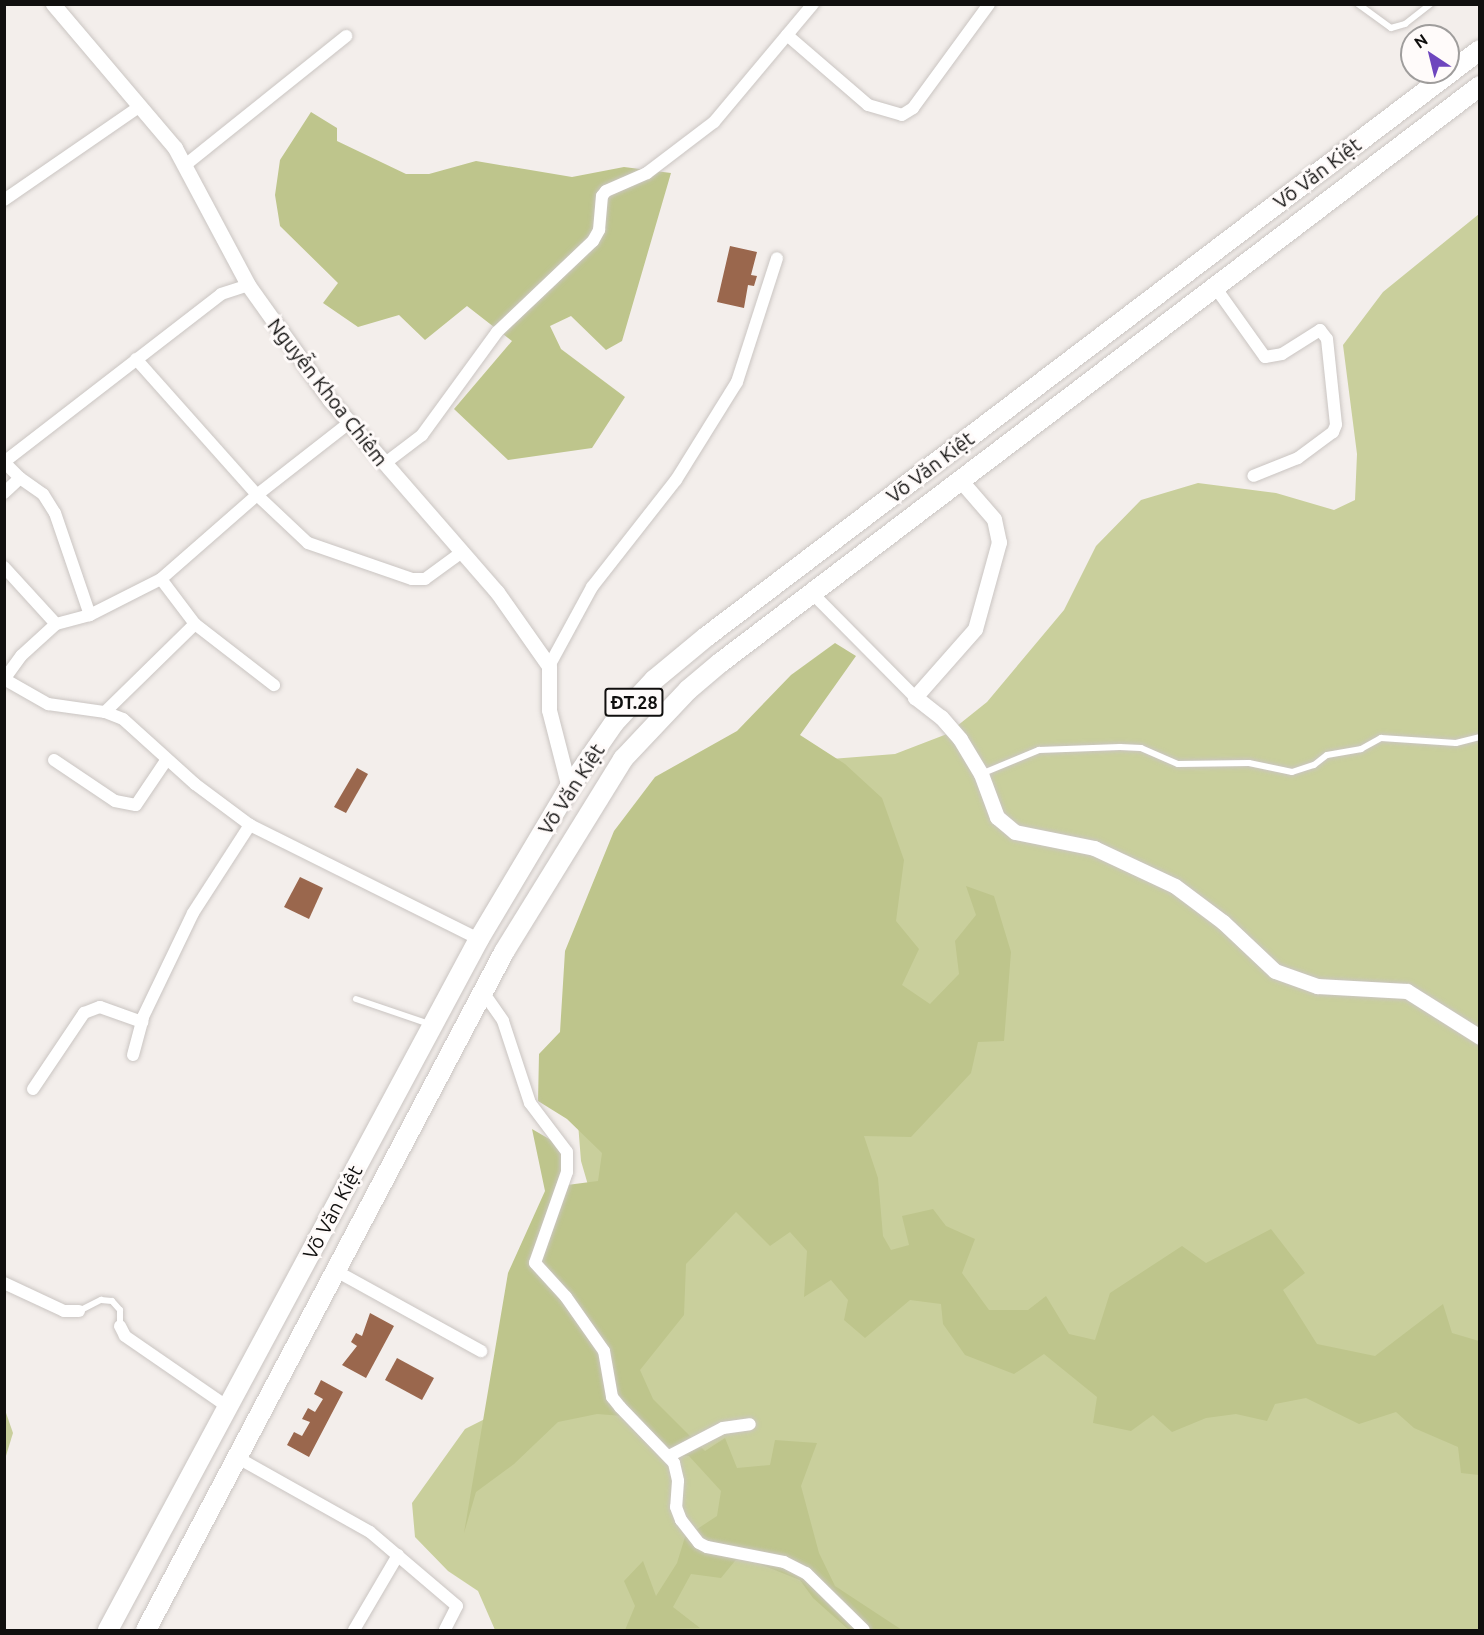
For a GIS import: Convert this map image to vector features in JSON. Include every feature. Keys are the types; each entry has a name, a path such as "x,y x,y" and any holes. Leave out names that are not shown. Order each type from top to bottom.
{"main road":[{"name":"Võ Văn Kiệt","path":"108,1630 479,939 569,789 614,723 654,680 943,456 1479,50"},
{"name":"Võ Văn Kiệt","path":"146,1630 483,992 623,759 688,690 1479,86"},
{"path":"943,456 961,481"},
{"path":"569,789 594,804"},
{"path":"266,1337 294,1351"}],"street":[{"name":"Nguyễn Khoa Chiêm","path":"53,4 139,106 184,166 248,285 349,423 497,592 549,666"},
{"path":"384,464 422,435 497,332 593,241 599,230 602,196 606,191 646,173 714,122 813,4"},
{"path":"787,35 868,105 902,115 913,108 989,4"},
{"path":"184,166 346,36"},
{"path":"4,200 139,106"},
{"path":"569,789 549,710 549,666 592,587 676,480 737,382 777,258"},
{"path":"90,615 55,513 43,494 20,478 4,462 221,294 248,285"},
{"path":"1215,287 1265,357 1282,354 1320,330 1328,339 1336,425 1333,432 1298,458 1253,476"},
{"path":"136,359 257,495 316,548 412,579 425,579 462,552"},
{"path":"349,423 257,495 160,579 90,615 56,624 21,656 4,679 48,704 105,712 123,719 167,759 250,825 479,939"},
{"path":"4,493 20,478"},
{"path":"915,697 975,629 999,542 994,519 961,481"},
{"path":"4,567 56,624"},
{"path":"160,579 195,624 274,685"},
{"path":"813,594 915,697 941,717 960,739 981,774 989,804 997,818 1015,832 1094,848 1175,886 1223,922 1275,971 1317,986 1407,991 1479,1037"},
{"path":"105,712 195,624"},
{"path":"54,760 115,801 136,805 167,759"},
{"path":"133,1055 142,1022 201,896 250,825"},
{"path":"483,992 503,1022 530,1104 567,1152 567,1172 535,1263 580,1315 604,1351 612,1397 669,1456 677,1470 676,1507 699,1543 784,1562 806,1573 864,1630"},
{"path":"33,1089 84,1013 100,1007 142,1022"},
{"path":"336,1271 481,1351"},
{"path":"4,1283 64,1311 79,1311"},
{"path":"120,1326 125,1336 228,1407"},
{"path":"669,1456 723,1428 750,1424"},
{"path":"237,1458 370,1532 398,1555 457,1606 445,1630"},
{"path":"354,1630 398,1555"}],"lane":[{"path":"1358,4 1391,28 1405,24 1431,4"},
{"path":"981,774 1038,750 1120,747 1141,748 1178,764 1260,764 1292,772 1314,765 1327,755 1361,749 1381,738 1456,743 1479,737"},
{"path":"356,999 433,1025"},
{"path":"79,1311 101,1300 112,1301 120,1310 120,1326"}],"green space":[{"path":"311,112 337,128 337,141 406,174 429,174 476,161 572,177 624,167 671,173 622,341 606,350 571,316 550,326 561,349 625,397 592,448 508,460 454,409 512,341 467,306 425,340 399,315 358,327 323,303 338,283 280,226 275,195 280,160"},
{"path":"1479,214 1479,1630 495,1630 478,1591 448,1571 415,1537 412,1503 465,1429 534,1394 595,1209 581,1161 576,1098 831,759 895,754 947,734 987,702 1064,610 1096,546 1141,500 1198,483 1276,493 1334,510 1355,500 1357,454 1343,345 1383,292"},
{"path":"835,643 856,656 800,735 845,764 882,798 904,860 896,921 919,949 902,985 930,1004 959,974 955,941 976,915 966,886 994,896 1011,952 1004,1041 978,1042 971,1073 911,1137 864,1136 878,1178 883,1236 891,1250 909,1245 902,1216 933,1209 946,1226 975,1239 962,1273 989,1310 1028,1310 1046,1296 1069,1334 1095,1340 1110,1293 1182,1246 1206,1263 1271,1229 1305,1273 1283,1290 1317,1344 1375,1356 1443,1304 1452,1333 1479,1341 1479,1475 1461,1473 1458,1447 1414,1428 1396,1412 1359,1424 1306,1398 1275,1404 1267,1421 1236,1414 1206,1418 1172,1432 1153,1415 1131,1431 1093,1423 1097,1397 1044,1354 1014,1374 965,1355 943,1324 941,1304 910,1300 865,1338 844,1320 848,1300 831,1280 804,1297 807,1251 790,1232 770,1246 736,1212 686,1264 684,1315 640,1370 653,1399 705,1451 725,1438 737,1468 770,1465 775,1440 817,1443 801,1486 819,1553 835,1586 902,1630 849,1630 813,1598 800,1580 739,1556 721,1578 691,1574 673,1607 700,1628 625,1630 635,1606 624,1581 643,1561 656,1596 677,1563 685,1537 717,1516 721,1491 689,1456 664,1454 623,1416 597,1414 558,1422 514,1464 476,1492 464,1533 508,1273 545,1191 532,1129 551,1140 569,1164 567,1185 598,1181 602,1153 567,1119 538,1101 539,1054 560,1032 565,951 614,831 655,777 737,731 791,675"},
{"path":"4,1410 13,1433 5,1459"}],"building":[{"path":"730,246 757,252 751,275 757,276 754,286 748,285 744,308 717,302"},
{"path":"357,768 368,774 346,813 334,807"},
{"path":"300,877 323,888 309,919 284,907"},
{"path":"370,1313 394,1326 366,1378 342,1365 357,1346 351,1342 356,1333 362,1336"},
{"path":"397,1358 434,1378 422,1400 385,1380"},
{"path":"321,1380 343,1392 309,1457 287,1445 294,1432 302,1436 310,1422 302,1419 308,1408 315,1412 323,1399 314,1394"}]}
